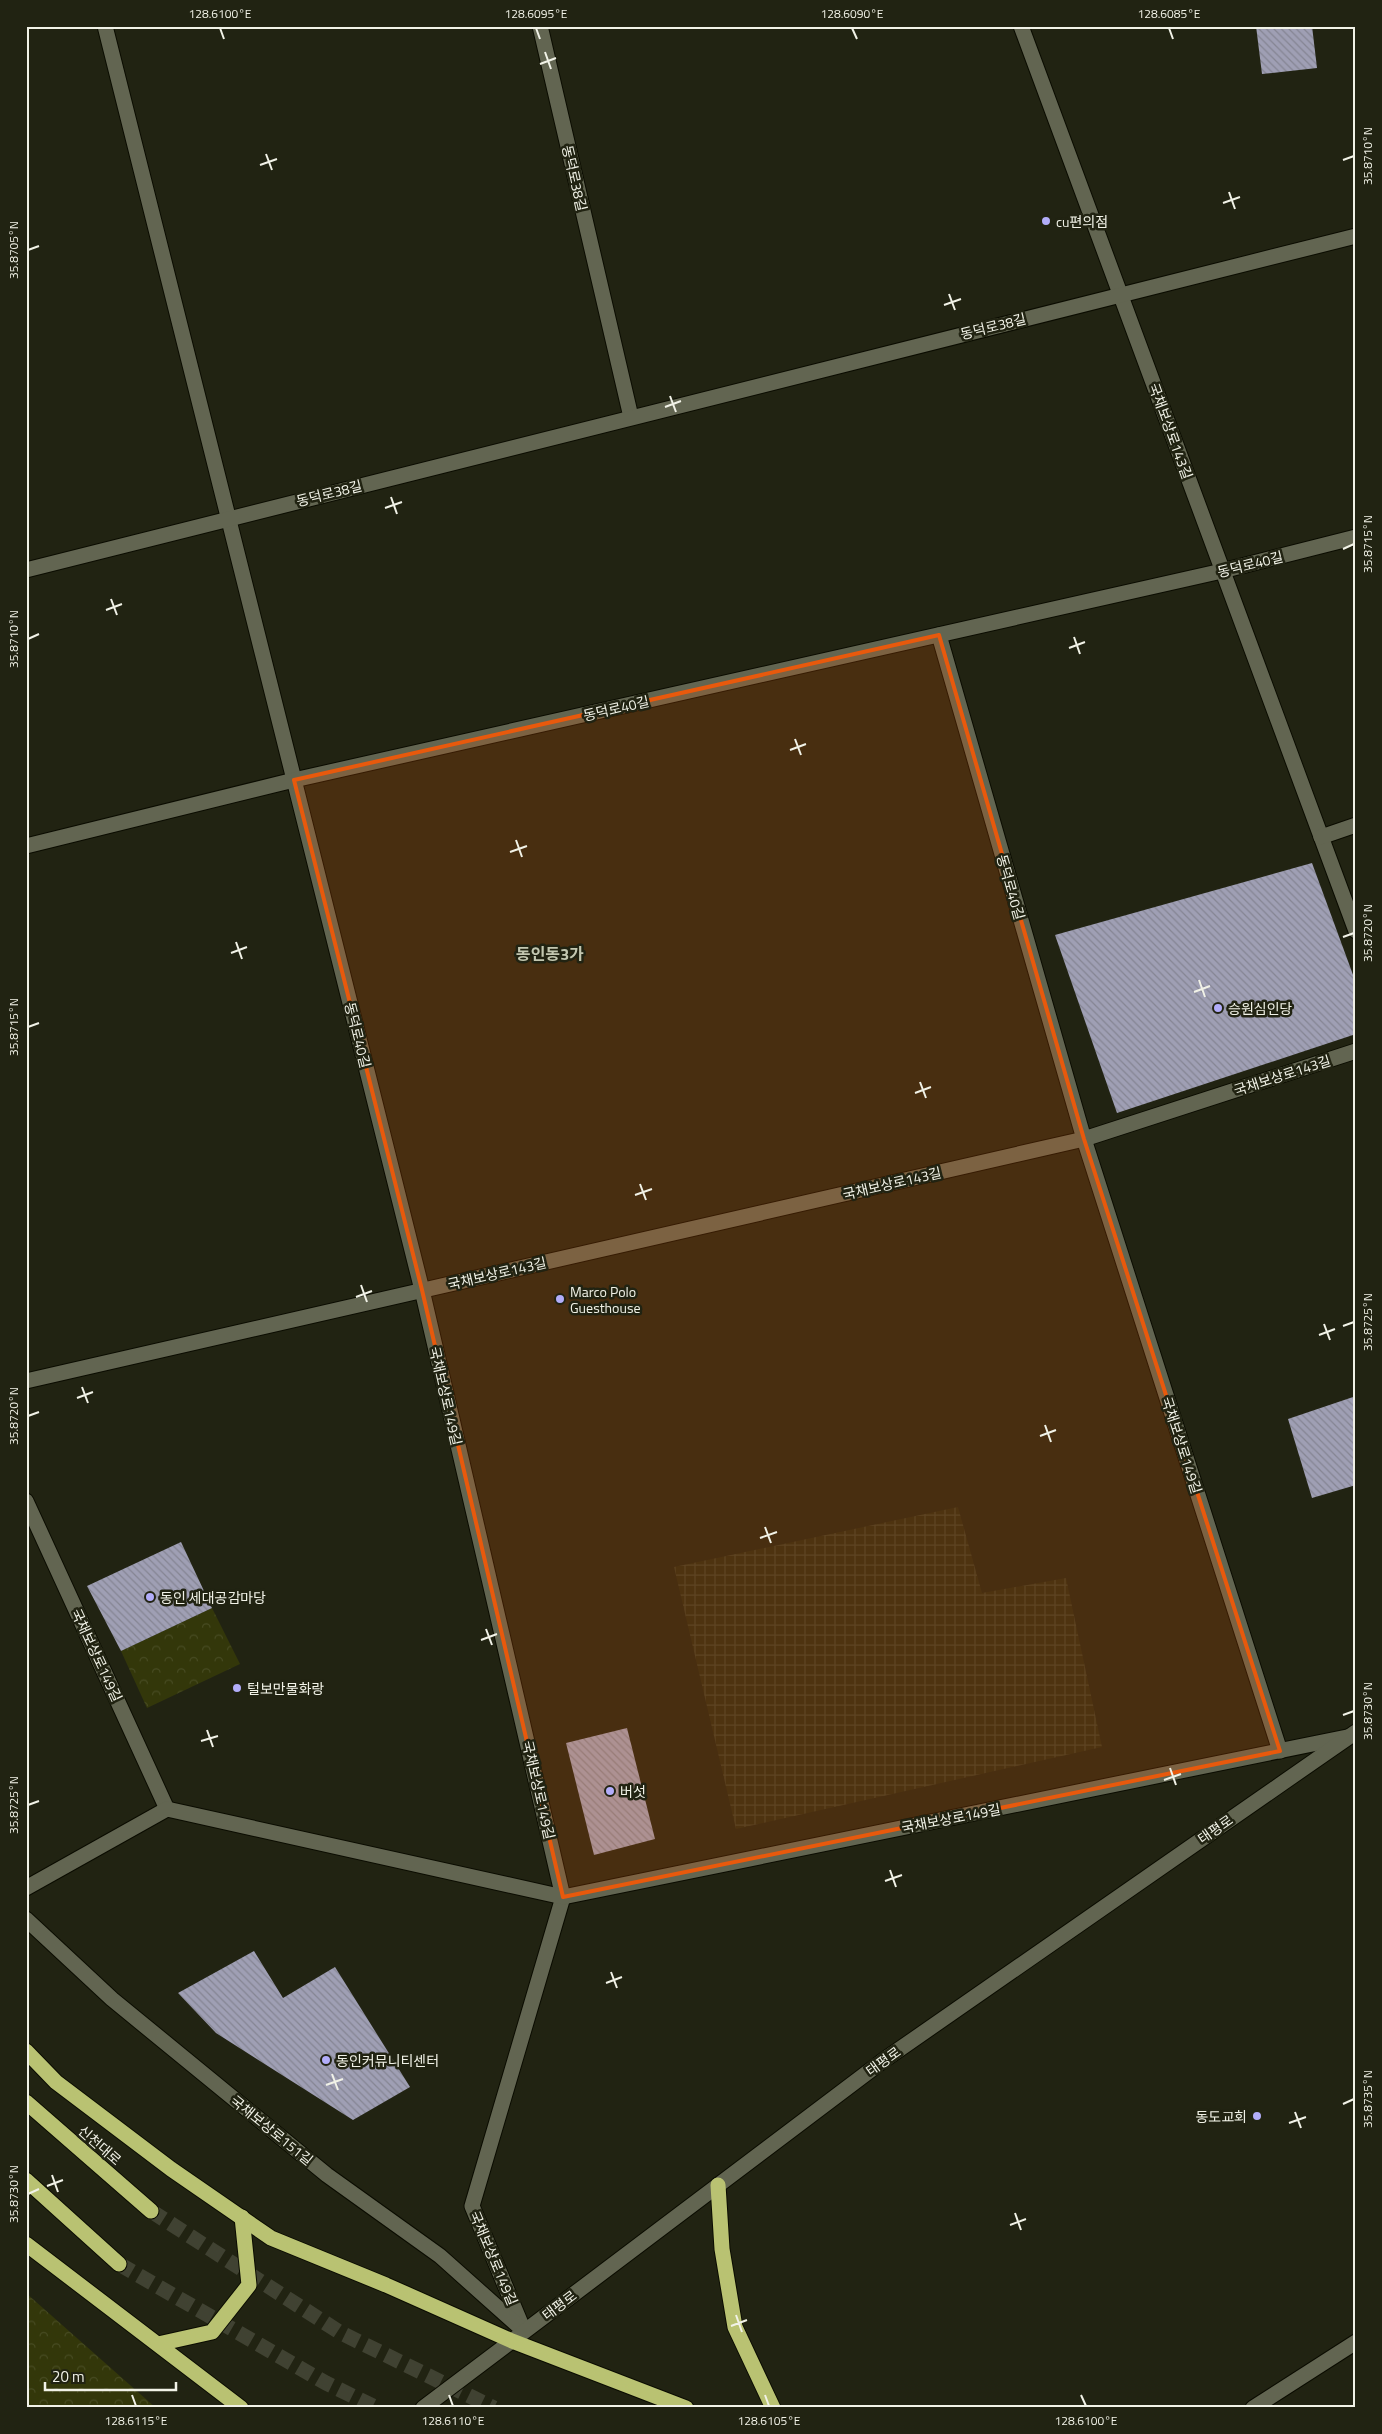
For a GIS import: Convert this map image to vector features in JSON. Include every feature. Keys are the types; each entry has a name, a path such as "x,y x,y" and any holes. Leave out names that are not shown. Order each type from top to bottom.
{"highway":[{"path":"26,2051 56,2082 171,2169 271,2238 386,2285 512,2341 686,2408"},
{"name":"신천대로","path":"26,2102 152,2211"},
{"path":"26,2180 119,2264"},
{"path":"718,2185 722,2249 735,2327 773,2408"},
{"path":"158,2344 212,2332 249,2285 242,2217"},
{"path":"26,2244 241,2408"}],"street":[{"path":"105,26 294,780"},
{"name":"동덕로38길","path":"540,26 632,416"},
{"name":"국채보상로143길","path":"1021,26 1356,931"},
{"name":"동덕로38길","path":"26,570 632,416 1356,236"},
{"name":"동덕로40길","path":"26,846 294,780 1222,571 1356,536"},
{"name":"동덕로40길","path":"939,635 1084,1139"},
{"name":"동덕로40길","path":"294,780 422,1290"},
{"path":"1321,836 1356,825"},
{"name":"국채보상로143길","path":"422,1290 1084,1139 1356,1052"},
{"name":"국채보상로149길","path":"1084,1139 1280,1751"},
{"path":"26,1381 422,1290"},
{"name":"국채보상로149길","path":"422,1290 563,1897 472,2206 524,2332"},
{"name":"국채보상로149길","path":"26,1501 167,1809 563,1897 1280,1751 1352,1734"},
{"name":"태평로","path":"423,2408 884,2060 1352,1734"},
{"path":"26,1888 167,1809"},
{"name":"국채보상로151길","path":"26,1920 112,1999 327,2175 440,2256 524,2332"},
{"path":"1253,2408 1356,2342"}],"highlighted area":[{"path":"939,635 1084,1139 1280,1751 563,1897 422,1290 294,780"}],"shaded area":[{"path":"958,1507 982,1593 1066,1578 1102,1747 736,1829 674,1567"}],"green space":[{"path":"212,1608 240,1664 147,1708 121,1651"},
{"path":"26,2293 156,2408 26,2408"}],"building":[{"path":"1256,26 1312,26 1317,68 1262,74"},
{"name":"승원심인당","path":"1312,863 1356,983 1356,1034 1117,1113 1055,935"},
{"path":"1356,1396 1356,1485 1312,1498 1288,1419"},
{"name":"동인 세대공감마당","path":"181,1542 212,1608 121,1651 87,1586"},
{"name":"버섯","path":"627,1728 655,1839 594,1855 566,1743"},
{"name":"동인커뮤니티센터","path":"254,1951 283,1998 335,1967 410,2087 353,2120 216,2033 178,1993"}],"tunnel":[{"path":"151,2211 341,2333 494,2408"},
{"path":"119,2264 326,2383 377,2408"}],"place":[{"name":"cu편의점","path":"1046,221"},
{"name":"승원심인당","path":"1218,1008"},
{"name":"Marco Polo Guesthouse","path":"560,1299"},
{"name":"동인 세대공감마당","path":"150,1597"},
{"name":"털보만물화랑","path":"237,1688"},
{"name":"버섯","path":"610,1791"},
{"name":"동인커뮤니티센터","path":"326,2060"},
{"name":"동도교회","path":"1257,2116"}],"district":[{"name":"동인동3가","path":"550,954"}]}
